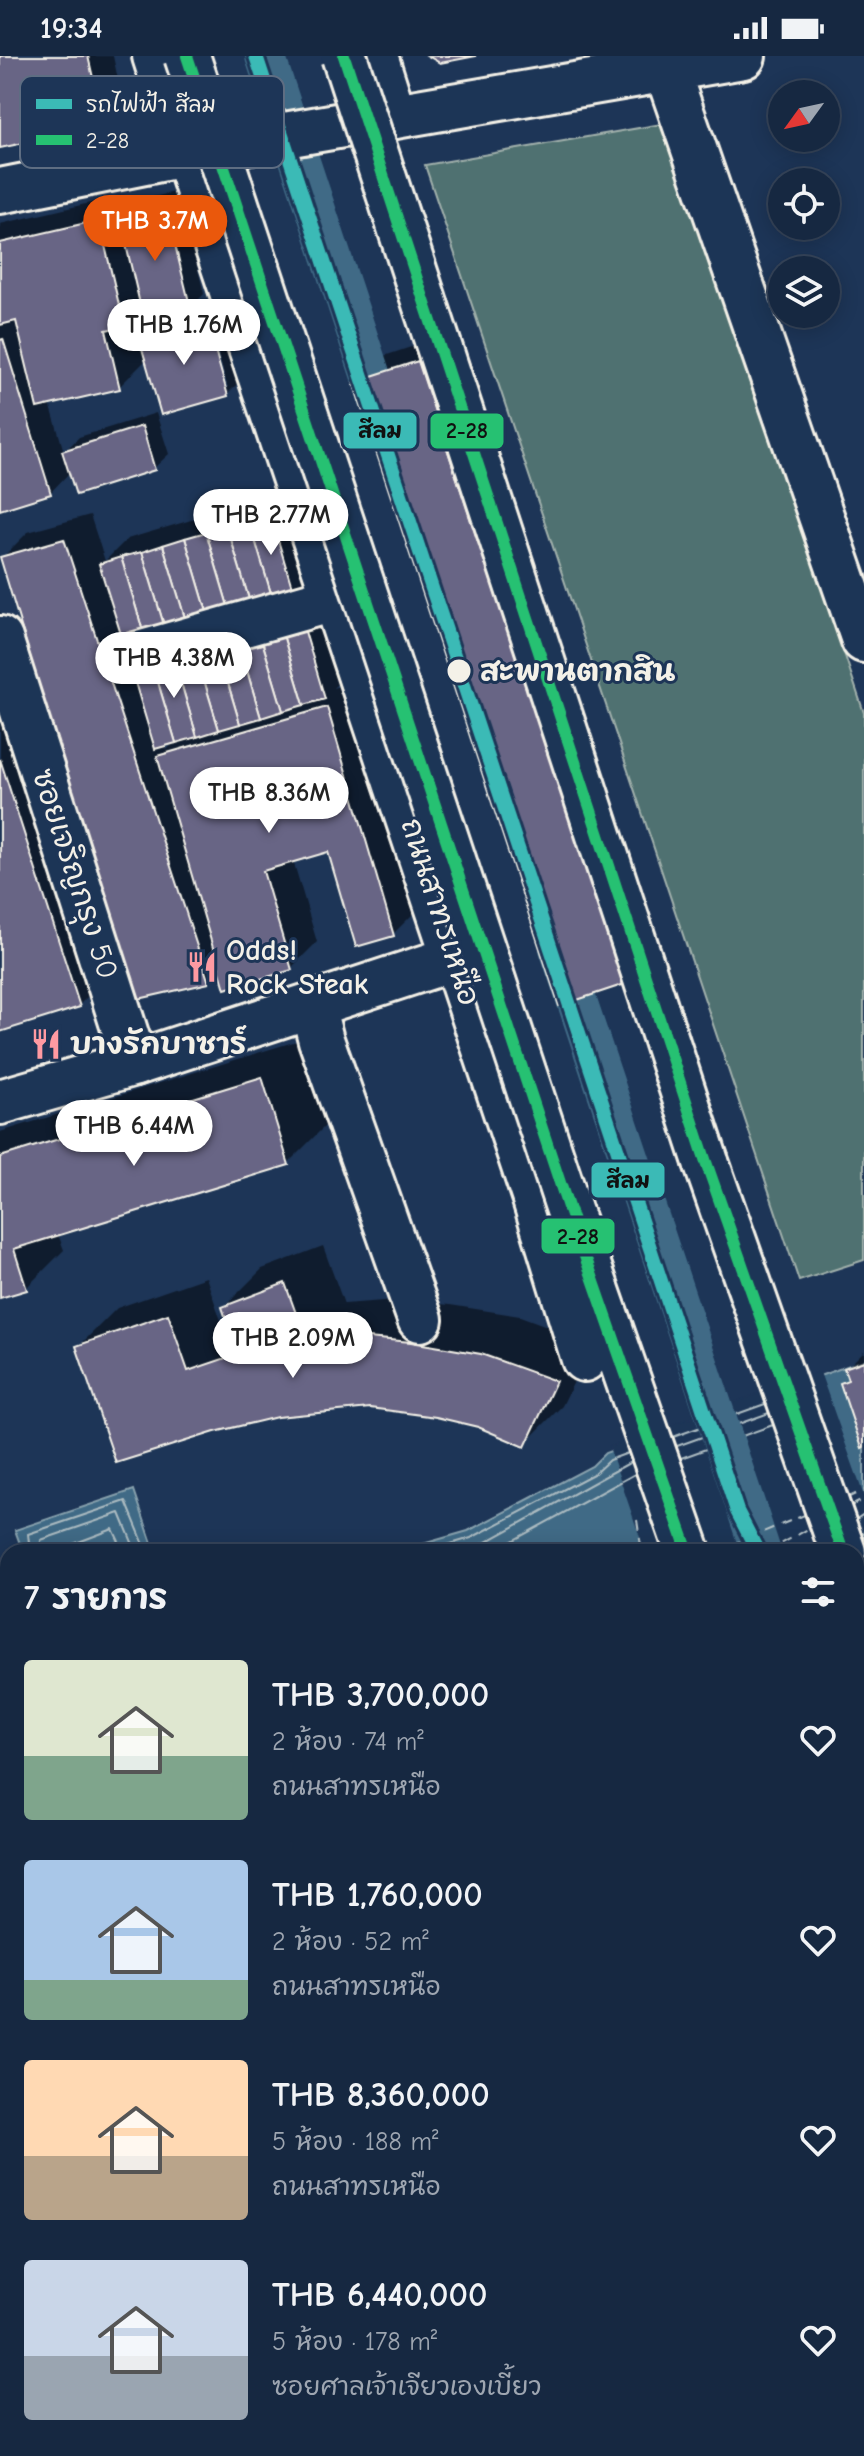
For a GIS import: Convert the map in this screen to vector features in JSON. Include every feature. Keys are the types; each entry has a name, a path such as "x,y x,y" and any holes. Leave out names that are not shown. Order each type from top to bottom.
{"main road":[{"name":"ถนนสาทรเหนือ","path":"155,56 161,76"},
{"path":"187,56 194,76"},
{"path":"344,56 706,1162 840,1544"},
{"path":"375,56 394,116"},
{"path":"284,135 743,56"},
{"path":"666,68 864,640"},
{"path":"0,191 113,168"},
{"name":"ถนนสาทรเหนือ","path":"191,168 455,958 584,1359"},
{"path":"224,168 570,1213 685,1544"},
{"path":"129,657 336,598"},
{"name":"ซอยเจริญกรุง 50","path":"0,639 135,1063"},
{"path":"0,1102 135,1063 316,1022 455,958"},
{"path":"316,1022 353,1058 438,1292 420,1319 316,1022"}],"green space":[{"path":"668,123 864,713 864,1260 799,1281 425,165"}],"water":[{"path":"864,1360 864,1544 423,1544 468,1531 592,1466 605,1453"},
{"path":"134,1490 152,1544 20,1544 15,1530"}],"pier":[{"path":"820,1372 864,1496 864,1544 642,1544 609,1447"}],"building":[{"path":"0,56 88,56 93,76 20,76 20,144 0,148"},
{"path":"428,56 476,56 440,63"},
{"path":"165,204 191,310 144,321 119,215"},
{"path":"99,220 124,326 106,330 120,389 37,408 16,321 0,325 0,243"},
{"path":"206,318 228,396 161,415 139,338"},
{"path":"3,339 51,494 0,510 0,340"},
{"path":"418,361 625,984 559,1006 353,382"},
{"path":"142,426 155,470 76,495 62,451"},
{"path":"270,513 294,594 273,600 249,520"},
{"path":"249,520 273,600 251,606 227,526"},
{"path":"227,526 251,606 230,613 206,532"},
{"path":"206,532 230,613 209,619 185,538"},
{"path":"185,538 209,619 187,625 163,545"},
{"path":"64,539 209,983 134,1000 0,557"},
{"path":"163,545 187,625 166,632 142,552"},
{"path":"142,552 166,632 145,638 121,557"},
{"path":"121,557 145,638 124,644 99,564"},
{"path":"301,618 325,699 304,705 280,625"},
{"path":"280,625 304,705 283,711 259,631"},
{"path":"259,631 283,711 261,718 237,637"},
{"path":"237,637 261,718 240,724 216,643"},
{"path":"216,643 240,724 219,730 195,650"},
{"path":"195,650 219,730 197,737 173,656"},
{"path":"173,656 197,737 176,743 152,662"},
{"path":"152,662 176,743 155,749 131,669"},
{"path":"327,707 394,936 356,947 328,852 263,871 292,970 225,989 157,756"},
{"path":"0,759 80,1007 0,1032"},
{"path":"262,1077 289,1165 14,1249 27,1290 0,1298 0,1157"},
{"path":"285,1283 306,1341 357,1337 411,1342 481,1354 556,1381 525,1447 478,1427 436,1417 370,1408 277,1417 215,1432 116,1463 76,1346 168,1314 188,1371 238,1354 222,1307"},
{"path":"864,1361 862,1448 840,1383 848,1380 844,1368"}],"waterway":[{"path":"265,56 272,76"},
{"path":"284,113 388,428"},
{"path":"559,948 758,1544"}],"ferry route":[{"path":"847,1498 864,1490"},
{"path":"851,1506 864,1499"},
{"path":"734,1544 807,1514"},
{"path":"855,1520 864,1514"},
{"path":"637,1520 641,1544"},
{"path":"781,1544 810,1528"},
{"path":"859,1537 864,1532"}],"metro line":[{"name":"สีลม","path":"256,56 263,76"},
{"name":"สีลม","path":"284,141 737,1511 754,1544"}],"transit line":[{"name":"2-28","path":"187,56 194,76"},
{"name":"2-28","path":"344,56 706,1162 840,1544"},
{"name":"2-28","path":"224,168 570,1213 685,1544"}],"place":[{"name":"สะพานตากสิน","path":"459,671"},
{"name":"Odds! Rock Steak","path":"202,967"},
{"name":"บางรักบาซาร์","path":"46,1044"}]}
